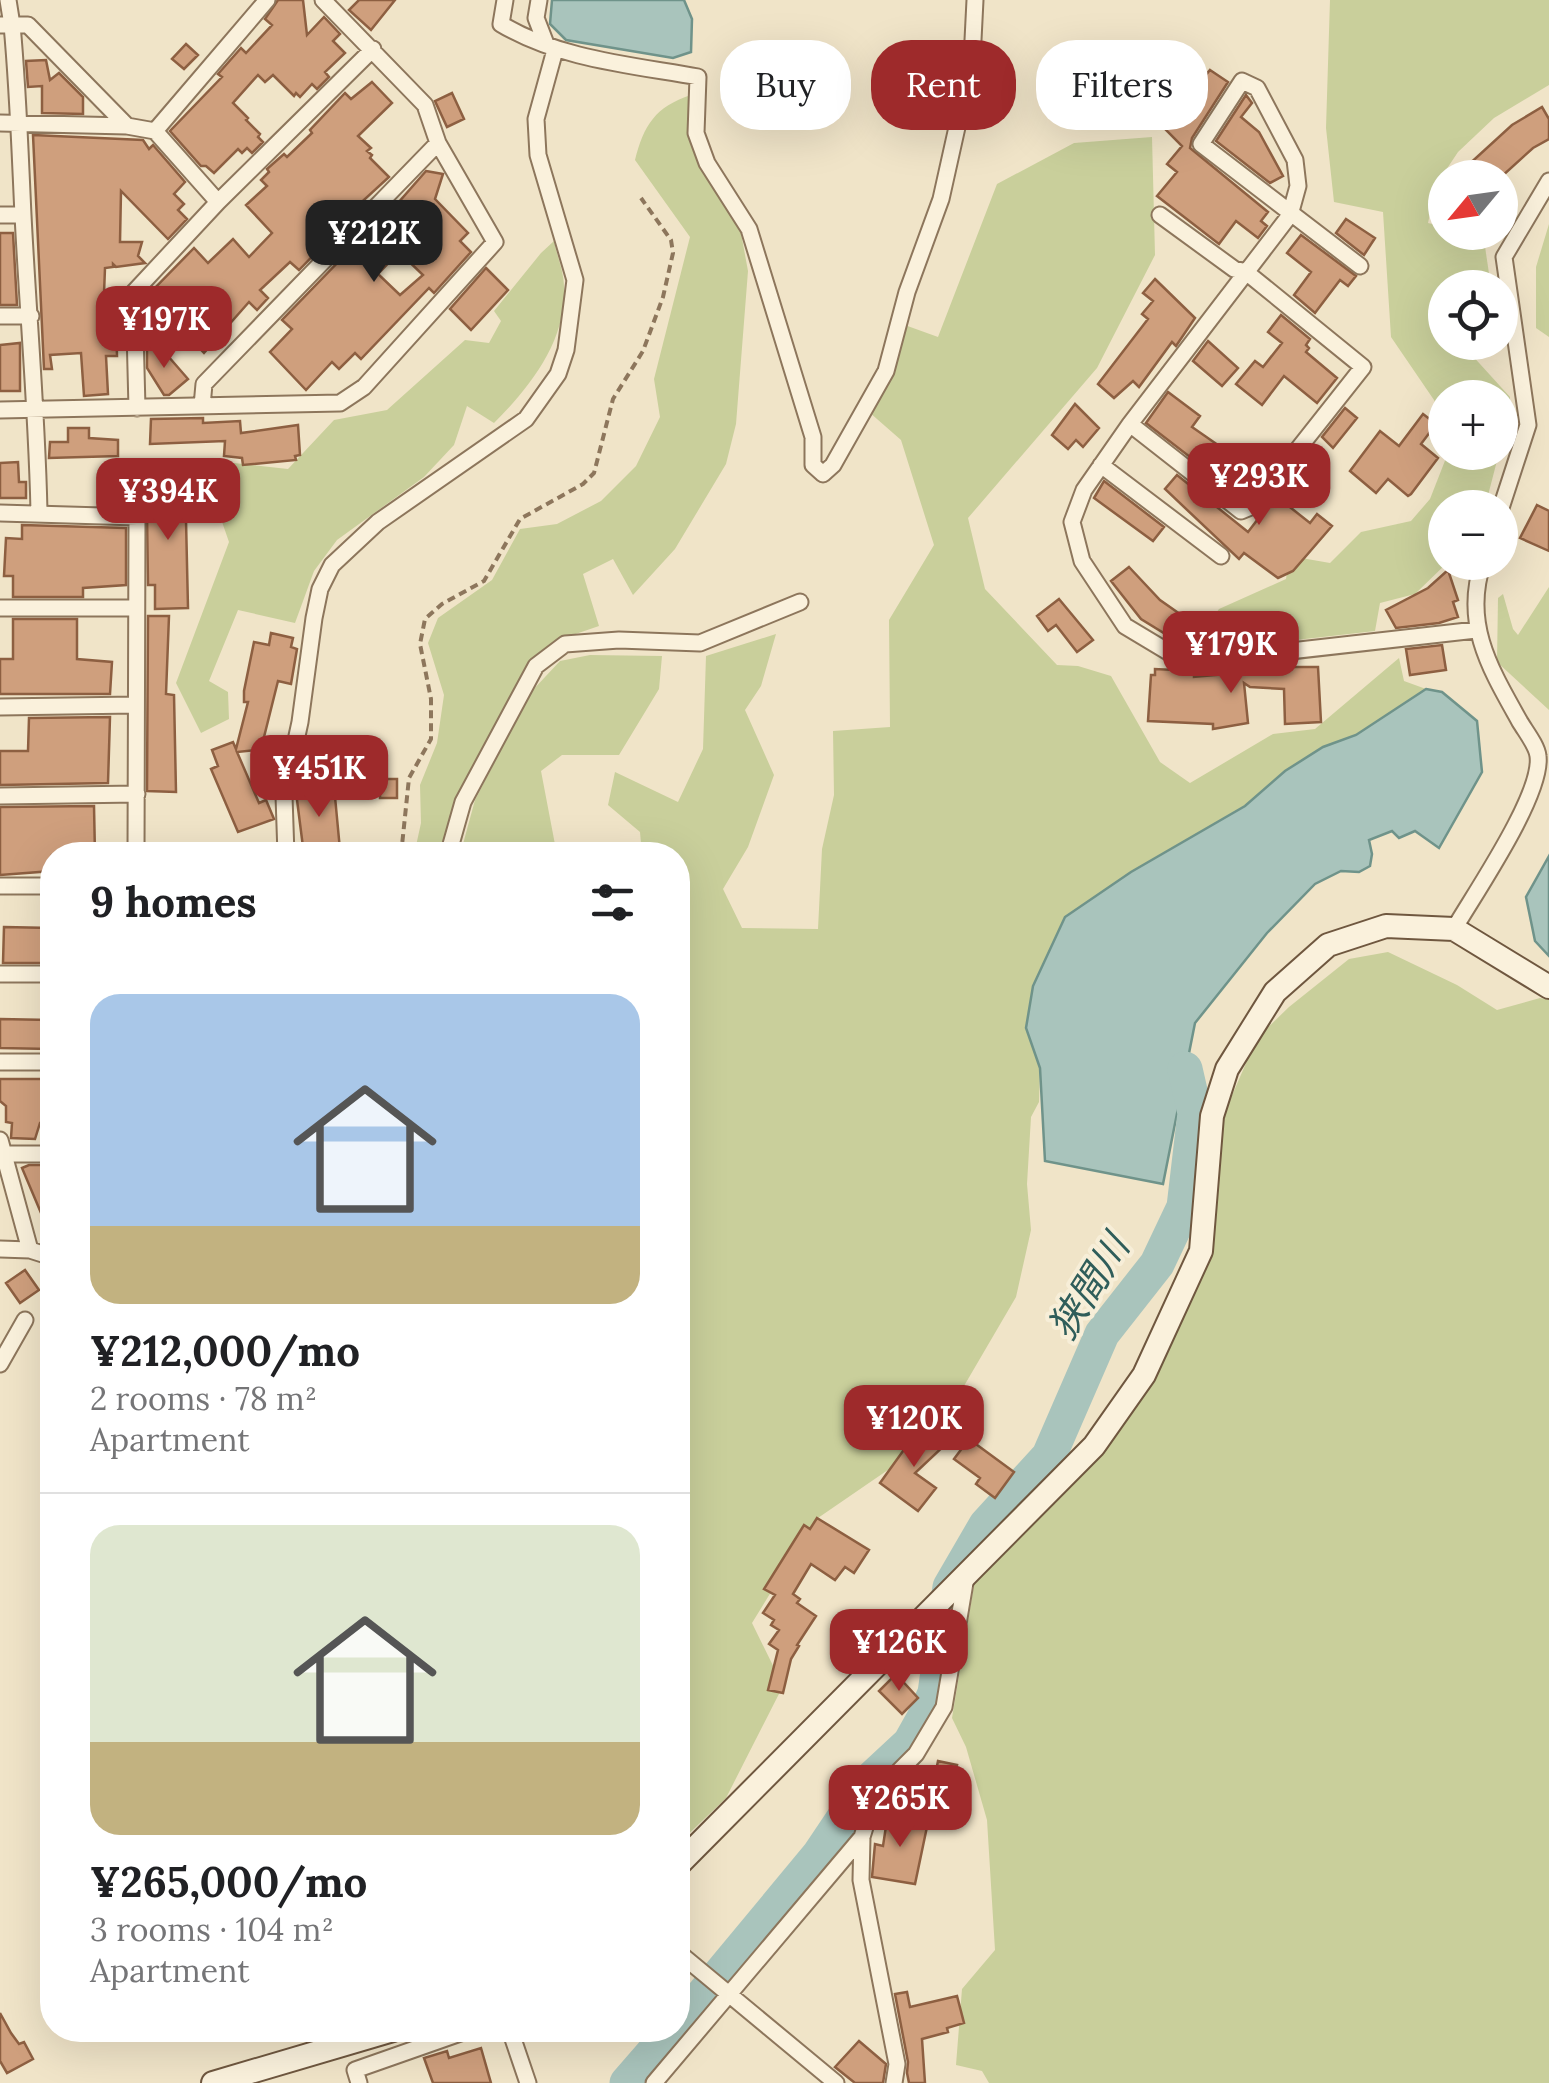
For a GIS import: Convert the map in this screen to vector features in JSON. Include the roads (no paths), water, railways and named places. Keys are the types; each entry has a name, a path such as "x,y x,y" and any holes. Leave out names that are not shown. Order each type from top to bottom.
{"street":[{"path":"8,0 6,25 22,123 23,214 40,512"},
{"path":"154,132 267,0"},
{"path":"0,410 340,403 364,387 494,242 438,144 424,105 322,0"},
{"path":"505,0 501,24 528,40 698,78 696,133 707,163 749,229 812,437 813,466 823,474 833,465 886,372 907,292 941,199 972,60 975,0"},
{"path":"286,842 284,796 300,722 317,603 332,565 378,522 526,419 558,374 566,350 575,280 538,156 536,119 551,47 536,18 538,0"},
{"path":"6,25 28,25 127,126"},
{"path":"137,408 134,292 218,202 373,49"},
{"path":"1360,266 1290,215 1202,144 1242,82 1257,88 1295,160 1298,186 1290,215 1084,490 1072,522 1082,561 1125,626 1170,652 1211,660 1476,630"},
{"path":"0,123 127,126 154,132 218,202"},
{"path":"202,406 204,384 438,144"},
{"path":"1507,490 1528,425 1504,257 1549,181"},
{"path":"0,216 23,214"},
{"path":"1130,424 1241,511 1253,506 1362,366 1246,272 1234,268 1160,215"},
{"path":"0,316 31,316"},
{"path":"1102,465 1221,556"},
{"path":"0,513 137,516 136,842"},
{"path":"1454,930 1534,790 1538,755 1493,674 1476,630 1477,580"},
{"path":"452,842 463,802 536,666 565,644 619,640 700,643 800,602"},
{"path":"0,608 134,608"},
{"path":"0,707 135,705"},
{"path":"0,796 137,794"},
{"path":"0,886 40,886"},
{"path":"690,1852 1094,1446 1144,1375 1201,1251 1212,1116 1226,1069 1275,992 1328,945 1386,926 1454,930 1549,987"},
{"path":"0,974 40,974"},
{"path":"0,1062 40,1062"},
{"path":"30,1250 3,1159 40,1155"},
{"path":"0,1249 40,1253"},
{"path":"0,1364 25,1320"},
{"path":"894,2083 897,2064 862,1880 862,1838 875,1796 916,1754 944,1707 966,1577"},
{"path":"690,2040 862,1838"},
{"path":"690,1962 836,2083"},
{"path":"214,2083 352,2042"},
{"path":"359,2083 355,2070 434,2042"},
{"path":"514,2042 528,2083"},
{"path":"654,2083 688,2042"}],"water":[{"path":"552,0 684,0 692,19 691,52 673,58 566,40 550,24"},
{"path":"1426,689 1442,692 1477,721 1482,772 1439,848 1415,831 1399,838 1392,831 1369,840 1370,866 1359,872 1341,871 1315,884 1267,933 1195,1023 1163,1184 1045,1161 1040,1068 1026,1028 1033,986 1065,917 1131,872 1245,806 1285,771 1323,747 1356,735"},
{"path":"1549,856 1549,956 1535,941 1526,897"}],"waterway":[{"name":"狭間川","path":"690,2011 819,1855 868,1782 910,1743 924,1718 935,1693 950,1587 986,1525 1049,1456 1102,1334 1157,1264 1184,1207 1195,1113 1185,1069"},
{"name":"狭間川","path":"627,2083 663,2042"}]}
